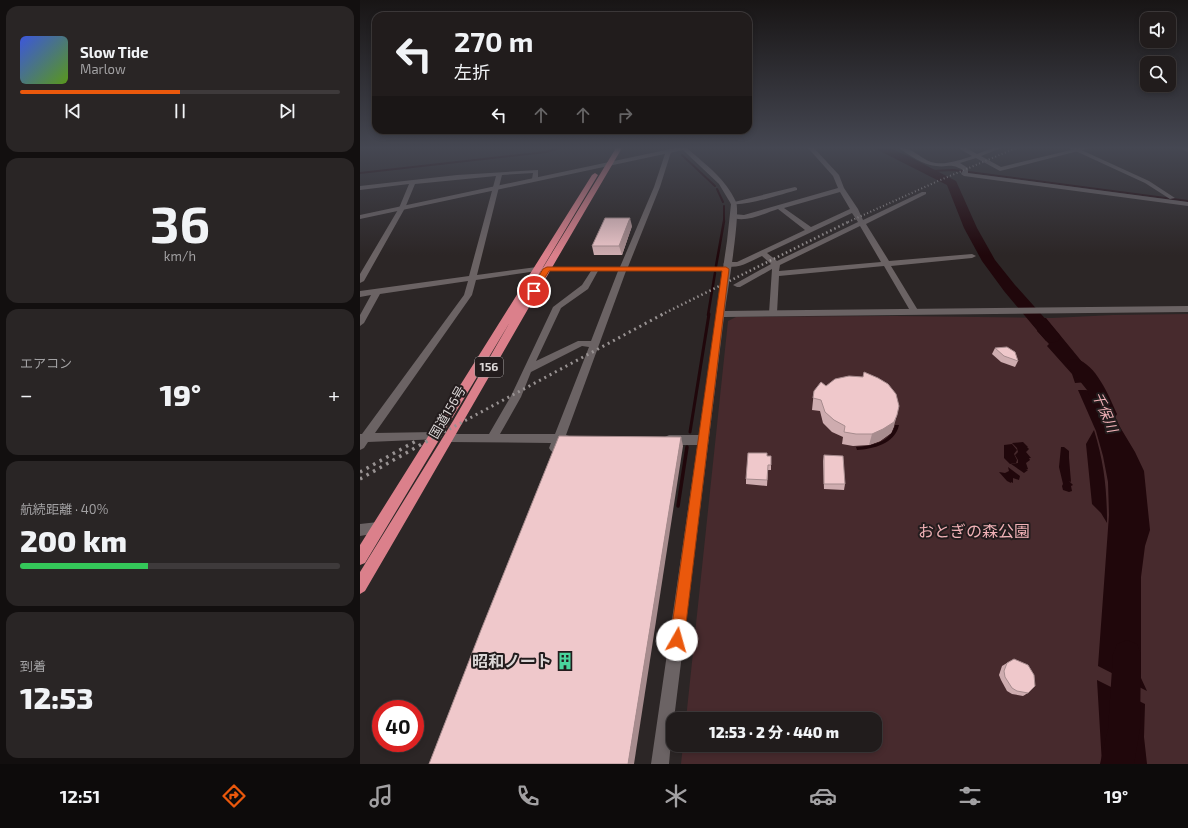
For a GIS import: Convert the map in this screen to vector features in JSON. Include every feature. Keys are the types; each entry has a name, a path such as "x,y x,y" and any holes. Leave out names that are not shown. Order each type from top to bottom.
{"highway":[{"name":"国道156号","path":"360,558 542,269 593,184"},
{"name":"国道156号","path":"360,586 449,438 520,313 542,269"}],"street":[{"path":"360,188 398,184"},
{"path":"360,281 402,208 412,184"},
{"path":"362,440 468,295 497,184"},
{"path":"360,217 515,184"},
{"path":"550,461 623,269 658,184"},
{"path":"660,764 734,216 733,203 722,184"},
{"path":"840,184 915,312"},
{"path":"1067,184 1174,199 1188,204"},
{"path":"1150,184 1188,210"},
{"path":"733,203 744,202 795,189"},
{"path":"734,216 744,216 842,189"},
{"path":"737,284 924,193"},
{"path":"1174,199 1188,198"},
{"path":"779,207 810,230"},
{"path":"360,294 542,269 726,267 738,264 763,253 855,209"},
{"path":"763,253 776,264"},
{"path":"775,274 972,256"},
{"path":"773,313 776,264"},
{"path":"492,438 516,397 557,307 585,287 596,269"},
{"path":"360,323 377,292"},
{"path":"720,314 1188,310"},
{"path":"527,370 581,343 595,344"},
{"path":"362,440 436,436"},
{"path":"449,438 575,439"},
{"path":"662,440 703,440"},
{"path":"360,530 378,528"}],"green space":[{"name":"おとぎの森公園","path":"1188,314 1188,764 681,764 682,752 882,752 882,712 687,712 728,321 736,317 895,316 1052,318 1113,315"}],"water":[{"path":"1028,318 1046,318 1092,374 1098,384 1090,384 1087,382 1075,383 1072,374 1047,346 1049,344 1037,331 1038,328 1034,326"},
{"path":"1078,390 1092,392 1093,390 1102,390 1144,471 1150,530 1145,546 1141,577 1141,678 1147,691 1098,666 1109,515 1108,482 1096,431"},
{"path":"895,425 899,425 897,431 888,441 876,447 857,450 856,447 868,446 885,439 893,431"},
{"path":"1094,430 1104,476 1107,523 1101,513 1092,504 1086,444"},
{"path":"1023,442 1029,449 1026,452 1031,458 1029,458 1030,460 1026,463 1028,469 1026,470 1028,470 1024,473 1011,464 1018,463 1015,455 1018,452 1017,448 1012,443"},
{"path":"1012,444 1017,450 1014,454 1017,460 1016,463 1010,464 1004,458 1004,445"},
{"path":"1061,447 1064,447 1069,451 1071,482 1069,481 1073,485 1071,486 1072,491 1069,492 1063,490 1062,486 1063,484 1059,467"},
{"path":"1008,467 1020,476 1019,480 1013,478 1013,483 1011,483 1007,481 999,472 1005,473 1009,471"},
{"path":"1097,680 1145,704 1144,737 1147,764 1102,764"}],"building":[{"path":"605,218 630,218 619,246 592,246"},
{"path":"1007,347 1015,352 1018,361 1004,356 995,348"},
{"path":"864,372 888,384 896,394 899,406 897,415 894,422 872,434 844,432 845,426 834,420 825,412 821,400 813,398 814,391 821,382 826,386 835,379 849,376 863,377"},
{"name":"昭和ノート","path":"559,436 681,437 628,764 429,764 481,630"},
{"path":"748,453 767,453 767,456 771,456 771,465 768,465 767,480 746,479"},
{"path":"824,455 843,456 845,484 824,484"},
{"path":"1014,659 1028,665 1034,675 1035,686 1028,693 1017,691 1012,688 1005,677 1004,671 1007,663"}],"waterway":[{"name":"千保川","path":"952,184 971,228 989,261 1009,288 1052,337"},
{"path":"1057,184 1188,201"},
{"path":"717,189 723,202"},
{"path":"724,206 724,221"},
{"path":"716,266 724,221"},
{"path":"708,315 715,273"},
{"path":"690,432 709,314"},
{"name":"千保川","path":"1076,365 1095,387 1107,414"},
{"path":"678,506 687,447"},
{"name":"千保川","path":"1117,764 1124,729 1127,654"}],"railway":[{"path":"848,222 932,184"},
{"path":"663,314 850,221"},
{"path":"444,432 663,314"},
{"path":"360,479 445,431"},
{"path":"360,472 416,441"}],"place":[{"name":"昭和ノート","path":"565,661"}],"route":[{"path":"534,291 547,269 726,269 677,640"}]}
